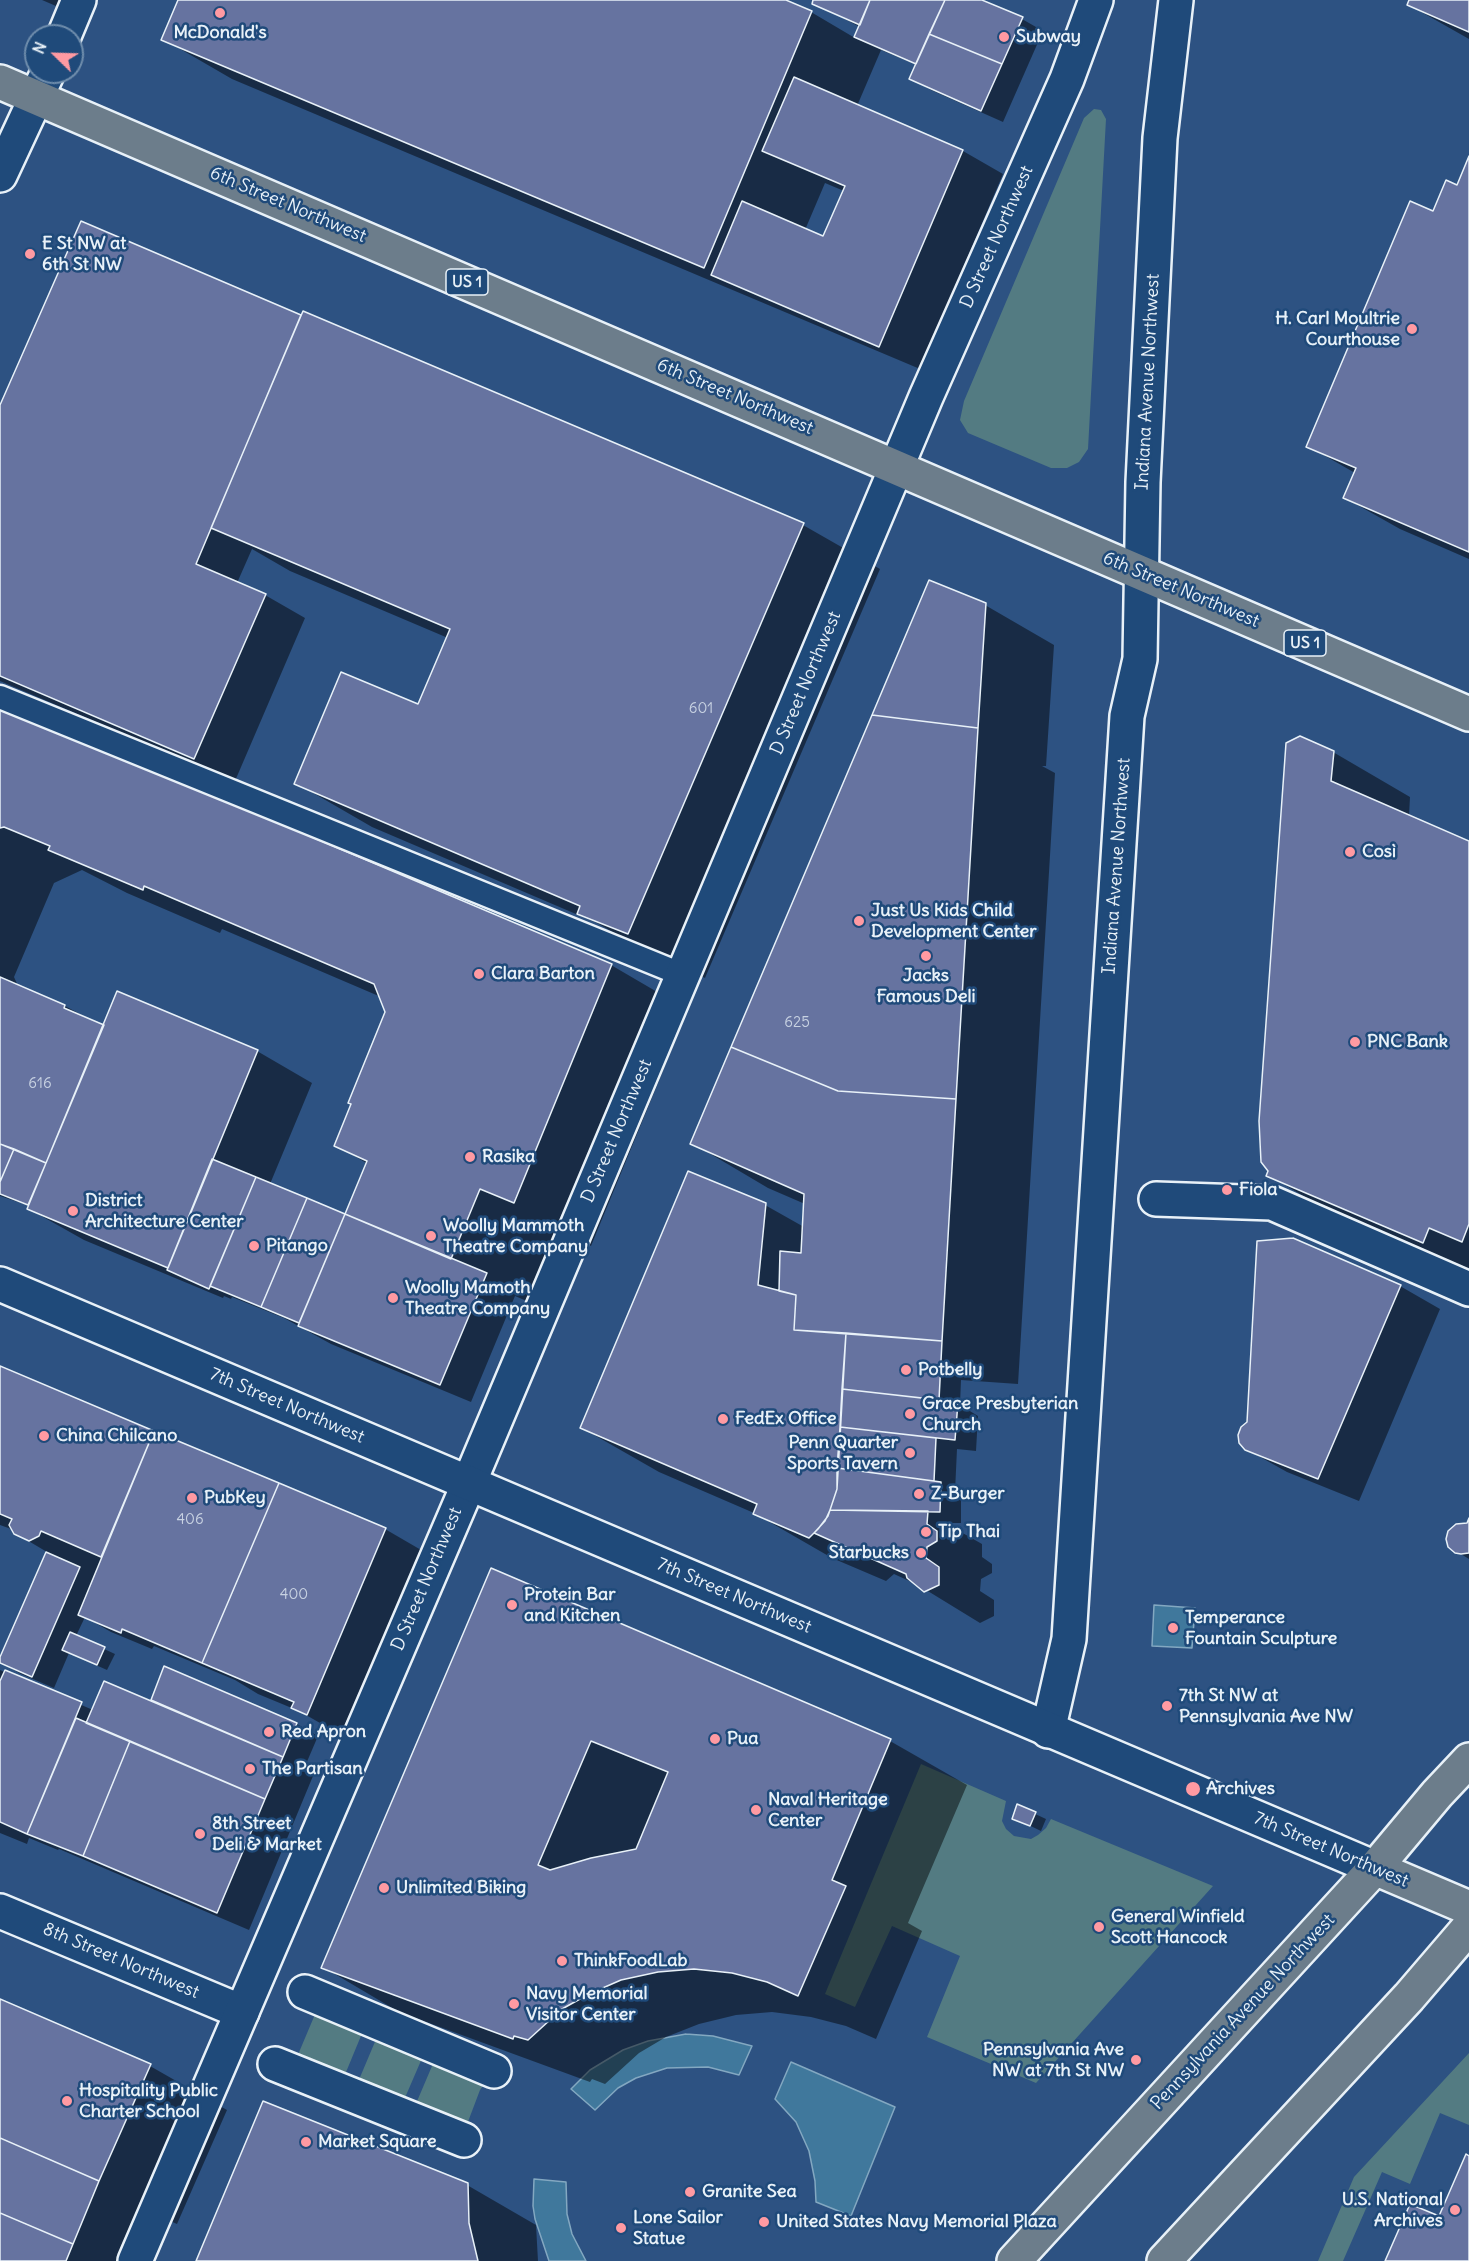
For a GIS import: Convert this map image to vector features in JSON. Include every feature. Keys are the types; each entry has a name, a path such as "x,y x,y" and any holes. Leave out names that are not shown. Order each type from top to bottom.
{"main road":[{"name":"6th Street Northwest","path":"0,82 43,85 897,468 1469,714"},
{"name":"Pennsylvania Avenue Northwest","path":"1014,2261 1375,1868 1437,1794 1469,1760"},
{"name":"7th Street Northwest","path":"1375,1868 1469,1908"},
{"path":"1164,2261 1409,1997 1469,1927"}],"street":[{"path":"68,24 79,0"},
{"name":"D Street Northwest","path":"135,2261 469,1483 897,468 1067,79 1096,0"},
{"name":"Indiana Avenue Northwest","path":"1048,1731 1069,1639 1126,716 1140,659 1143,482 1160,138 1174,1"},
{"path":"0,175 43,85"},
{"path":"1156,1199 1272,1203 1469,1289"},
{"name":"7th Street Northwest","path":"0,1284 1375,1868"},
{"name":"8th Street Northwest","path":"0,1911 242,2012"},
{"path":"305,1992 494,2071"},
{"path":"275,2064 464,2140"}],"lane":[{"path":"0,697 683,975"}],"green space":[{"path":"1094,109 1101,110 1106,119 1088,449 1079,462 1067,468 1051,468 968,433 960,420 964,401 1084,118"},
{"path":"921,1764 1006,1801 1002,1821 1006,1829 1014,1836 1031,1839 1046,1828 1051,1819 1213,1886 1036,2083 927,2037 960,1956 892,1926 855,2007 825,1994"},
{"path":"316,2012 363,2031 344,2077 297,2057"},
{"path":"377,2037 423,2056 404,2100 358,2082"},
{"path":"1469,2053 1469,2125 1440,2113 1410,2184 1382,2172 1343,2261 1318,2261 1354,2177"},
{"path":"435,2059 488,2079 480,2090 466,2127 415,2106"}],"water":[{"path":"1154,1605 1195,1608 1192,1648 1152,1646"},
{"path":"686,2034 713,2036 752,2046 739,2075 708,2067 667,2068 636,2078 618,2088 595,2110 571,2089 590,2070 623,2050 648,2041"},
{"path":"791,2062 895,2107 851,2216 816,2202 815,2181 809,2151 796,2122 775,2099"},
{"path":"534,2179 566,2182 567,2214 572,2234 586,2261 549,2261 535,2219"}],"building":[{"path":"178,0 786,0 812,11 704,268 161,40"},
{"path":"813,0 870,0 860,25 812,4"},
{"path":"870,0 945,0 916,64 854,37"},
{"path":"945,0 982,0 1023,17 1002,64 929,34"},
{"path":"1409,0 1469,0 1469,32 1407,5"},
{"path":"929,34 1002,64 981,111 909,79"},
{"path":"794,77 963,150 879,347 711,275 742,201 823,236 845,186 762,151"},
{"name":"H. Carl Moultrie Courthouse","path":"1469,156 1469,552 1343,498 1356,468 1306,447 1410,201 1433,211 1446,180 1457,185"},
{"path":"81,221 301,315 196,564 266,594 194,759 0,676 0,405"},
{"path":"303,311 804,523 628,934 577,914 580,906 294,784 341,672 418,704 450,629 211,528"},
{"path":"929,580 986,603 978,728 872,715"},
{"name":"Clara Barton","path":"0,705 612,964 514,1203 480,1189 451,1259 345,1214 367,1161 334,1146 351,1104 348,1103 385,1012 374,984 144,886 143,890 48,850 50,846 4,827 0,828"},
{"path":"872,715 978,728 956,1099 838,1091 731,1047"},
{"path":"1300,736 1334,751 1331,781 1469,841 1469,1224 1462,1242 1429,1228 1423,1243 1266,1176 1268,1171 1261,1162 1259,1121 1286,743"},
{"path":"0,977 65,1005 64,1008 104,1025 46,1163 0,1144"},
{"path":"117,991 258,1050 168,1268 27,1209"},
{"path":"731,1047 838,1091 956,1099 942,1341 794,1330 796,1295 779,1291 780,1251 801,1253 804,1194 690,1144"},
{"path":"0,1144 14,1149 0,1182"},
{"path":"14,1149 46,1163 28,1205 0,1194 0,1182"},
{"path":"212,1159 256,1177 209,1289 167,1270"},
{"path":"688,1171 766,1203 758,1285 796,1295 794,1330 846,1333 837,1489 828,1516 809,1538 753,1514 757,1504 580,1428"},
{"path":"256,1177 307,1198 261,1307 210,1286"},
{"path":"307,1198 345,1214 299,1323 261,1307"},
{"name":"Woolly Mamoth Theatre Company","path":"345,1214 487,1273 440,1385 298,1326"},
{"path":"1293,1238 1401,1285 1318,1479 1245,1450 1239,1443 1238,1435 1241,1427 1247,1422 1257,1241"},
{"path":"846,1333 942,1341 939,1400 842,1389"},
{"path":"0,1366 154,1431 101,1557 41,1531 39,1536 29,1541 14,1534 9,1525 12,1519 0,1514"},
{"path":"842,1389 958,1402 955,1440 840,1427"},
{"path":"840,1427 936,1438 934,1481 837,1468"},
{"path":"154,1431 279,1483 202,1663 122,1629 121,1633 78,1615"},
{"path":"837,1468 941,1482 940,1512 830,1510 837,1489"},
{"path":"279,1483 386,1528 307,1715 291,1708 294,1702 202,1663"},
{"path":"830,1510 928,1511 927,1524 937,1531 937,1541 927,1547 926,1558 939,1567 939,1585 924,1592 907,1578 906,1574 814,1533 825,1521"},
{"path":"1469,1518 1469,1553 1455,1553 1448,1547 1446,1539 1448,1531 1456,1524 1467,1523"},
{"path":"46,1552 80,1567 32,1677 0,1663 0,1657"},
{"name":"Naval Heritage Center","path":"491,1568 891,1739 832,1880 846,1886 798,1996 767,1982 732,1973 694,1969 658,1972 621,1980 589,1994 562,2009 528,2040 514,2036 513,2039 321,1968","holes":["591,1741 668,1772 636,1849 591,1858 550,1870 538,1865"]},
{"path":"70,1632 105,1647 97,1665 62,1650"},
{"path":"164,1666 297,1723 283,1757 151,1700"},
{"path":"5,1670 82,1702 27,1834 0,1822 0,1681"},
{"path":"104,1681 283,1757 265,1799 86,1723"},
{"path":"76,1718 130,1741 83,1856 27,1834"},
{"path":"130,1741 265,1799 217,1913 83,1856"},
{"path":"1017,1804 1036,1812 1030,1826 1012,1819"},
{"name":"Hospitality Public Charter School","path":"0,1999 151,2064 99,2181 0,2138"},
{"name":"Market Square","path":"263,2101 468,2183 469,2223 478,2261 196,2261"},
{"path":"0,2138 99,2181 73,2244 0,2213"},
{"name":"U.S. National Archives","path":"1466,2154 1469,2156 1469,2261 1385,2261 1410,2204 1439,2216"},
{"path":"0,2213 73,2244 66,2261 0,2261"}],"place":[{"name":"McDonald's","path":"220,13"},
{"name":"Subway","path":"1004,37"},
{"name":"E St NW at 6th St NW","path":"30,254"},
{"name":"H. Carl Moultrie Courthouse","path":"1412,329"},
{"name":"Così","path":"1350,852"},
{"name":"Just Us Kids Child Development Center","path":"859,921"},
{"name":"Jacks Famous Deli","path":"926,956"},
{"name":"Clara Barton","path":"479,974"},
{"name":"PNC Bank","path":"1355,1042"},
{"name":"Rasika","path":"470,1157"},
{"name":"Fiola","path":"1227,1190"},
{"name":"District Architecture Center","path":"73,1211"},
{"name":"Woolly Mammoth Theatre Company","path":"431,1236"},
{"name":"Pitango","path":"254,1246"},
{"name":"Woolly Mamoth Theatre Company","path":"393,1298"},
{"name":"Potbelly","path":"906,1370"},
{"name":"Grace Presbyterian Church","path":"910,1414"},
{"name":"FedEx Office","path":"723,1419"},
{"name":"China Chilcano","path":"44,1436"},
{"name":"Penn Quarter Sports Tavern","path":"910,1453"},
{"name":"Z-Burger","path":"919,1494"},
{"name":"PubKey","path":"192,1498"},
{"name":"Tip Thai","path":"926,1532"},
{"name":"Starbucks","path":"921,1553"},
{"name":"Protein Bar and Kitchen","path":"512,1605"},
{"name":"Temperance Fountain Sculpture","path":"1173,1628"},
{"name":"7th St NW at Pennsylvania Ave NW","path":"1167,1706"},
{"name":"Red Apron","path":"269,1732"},
{"name":"Pua","path":"715,1739"},
{"name":"The Partisan","path":"250,1769"},
{"name":"Archives","path":"1193,1789"},
{"name":"Naval Heritage Center","path":"756,1810"},
{"name":"8th Street Deli & Market","path":"200,1834"},
{"name":"Unlimited Biking","path":"384,1888"},
{"name":"General Winfield Scott Hancock","path":"1099,1927"},
{"name":"ThinkFoodLab","path":"562,1961"},
{"name":"Navy Memorial Visitor Center","path":"514,2004"},
{"name":"Pennsylvania Ave NW at 7th St NW","path":"1136,2060"},
{"name":"Hospitality Public Charter School","path":"67,2101"},
{"name":"Market Square","path":"306,2142"},
{"name":"Granite Sea","path":"690,2192"},
{"name":"U.S. National Archives","path":"1455,2210"},
{"name":"United States Navy Memorial Plaza","path":"764,2222"},
{"name":"Lone Sailor Statue","path":"621,2228"}]}
